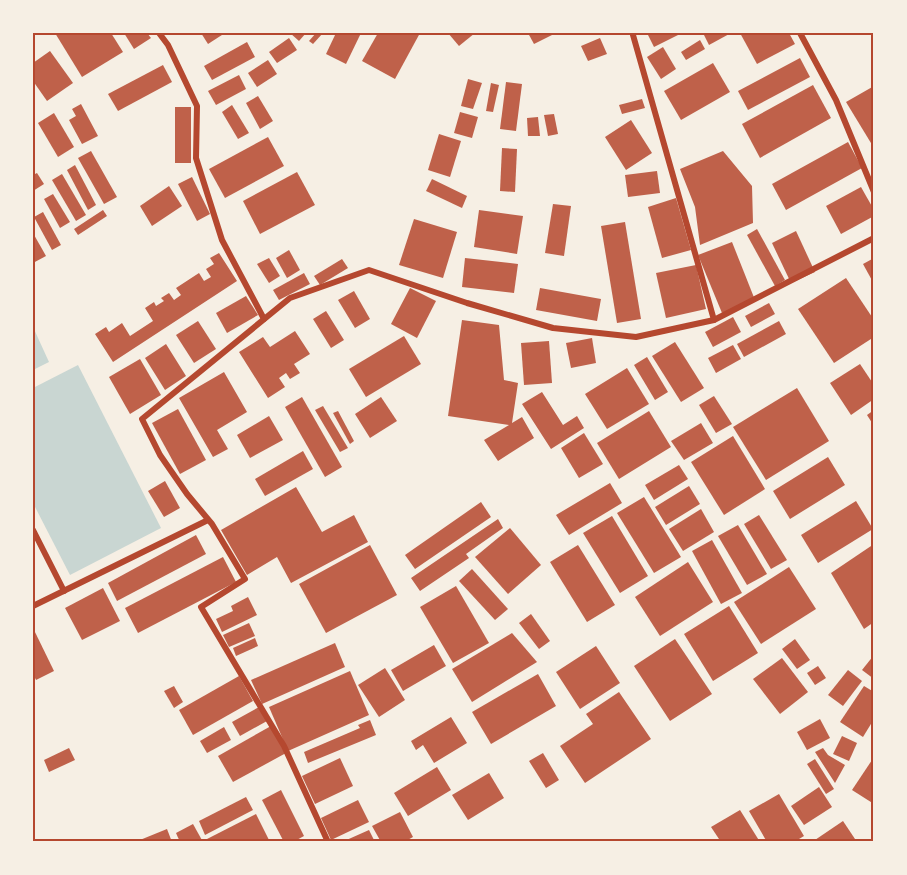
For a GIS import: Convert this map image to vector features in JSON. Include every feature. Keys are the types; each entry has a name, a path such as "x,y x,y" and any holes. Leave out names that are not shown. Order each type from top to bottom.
{"street":[{"path":"159,33 168,45 197,106 196,158 222,240 264,319"},
{"path":"800,33 836,100 874,192"},
{"path":"633,34 714,320"},
{"path":"328,842 284,746 201,607 245,579 208,520 160,455 142,419 290,298 369,270 467,303 553,328 636,337 714,320 874,238"},
{"path":"33,606 208,520"},
{"path":"33,530 64,591"}],"shaded area":[{"path":"33,327 49,362 33,370"},
{"path":"78,365 161,528 70,575 33,503 33,388"}],"building":[{"path":"55,33 111,33 123,52 82,77"},
{"path":"124,33 147,33 151,38 134,49"},
{"path":"201,33 225,33 208,44"},
{"path":"290,33 306,33 299,41"},
{"path":"316,33 323,33 313,44 309,41"},
{"path":"336,33 361,33 346,64 326,54"},
{"path":"378,33 420,33 395,79 362,61"},
{"path":"448,33 475,33 459,46"},
{"path":"528,33 556,33 534,44"},
{"path":"647,33 682,33 654,47"},
{"path":"703,33 731,33 709,45"},
{"path":"740,33 789,33 795,44 757,64"},
{"path":"289,38 297,50 277,63 269,52"},
{"path":"600,38 607,54 588,61 581,46"},
{"path":"700,40 705,49 686,60 681,52"},
{"path":"247,42 255,57 212,80 204,66"},
{"path":"663,47 676,69 661,79 647,57"},
{"path":"50,51 73,83 47,101 33,81 33,63"},
{"path":"800,58 810,77 748,110 738,91"},
{"path":"268,60 277,74 257,87 248,73"},
{"path":"713,63 730,92 681,120 664,91"},
{"path":"163,65 172,82 118,111 108,94"},
{"path":"239,75 246,89 216,105 208,91"},
{"path":"468,79 482,83 473,109 461,106"},
{"path":"506,82 522,84 516,131 500,129"},
{"path":"491,83 499,85 493,112 486,111"},
{"path":"813,85 831,118 760,158 742,124"},
{"path":"874,86 874,148 846,102"},
{"path":"258,96 273,121 260,129 246,103"},
{"path":"642,99 645,108 622,114 619,105"},
{"path":"81,104 98,136 82,144 69,120 76,116 72,109"},
{"path":"232,105 249,133 238,139 222,112"},
{"path":"175,107 191,107 191,163 175,163"},
{"path":"460,112 478,117 472,138 454,133"},
{"path":"54,113 74,147 58,157 38,123"},
{"path":"554,114 558,134 548,136 544,115"},
{"path":"538,117 540,136 528,136 527,118"},
{"path":"631,120 652,153 626,170 605,137"},
{"path":"439,134 461,141 450,177 428,170"},
{"path":"268,137 284,166 225,198 209,169"},
{"path":"848,142 862,168 786,210 772,184"},
{"path":"502,148 517,149 515,192 500,191"},
{"path":"91,151 117,197 104,204 78,158"},
{"path":"723,151 752,186 753,223 700,245 695,207 680,169"},
{"path":"75,165 96,205 88,210 67,170"},
{"path":"657,171 660,193 628,197 625,175"},
{"path":"297,172 315,205 260,234 243,201"},
{"path":"37,173 44,184 33,191 33,175"},
{"path":"62,174 86,215 76,221 52,180"},
{"path":"192,177 210,214 197,221 178,184"},
{"path":"432,179 467,196 462,208 426,191"},
{"path":"169,186 182,206 152,226 140,206"},
{"path":"861,187 874,210 874,216 841,234 826,206"},
{"path":"53,194 70,222 60,228 44,199"},
{"path":"676,198 691,250 662,258 648,207"},
{"path":"553,204 571,206 564,256 545,253"},
{"path":"103,210 107,216 78,235 74,229"},
{"path":"479,210 523,216 517,254 474,247"},
{"path":"43,212 61,245 52,250 34,217"},
{"path":"414,219 457,232 443,278 399,265"},
{"path":"625,222 641,319 617,323 601,226"},
{"path":"757,229 785,280 775,286 747,235"},
{"path":"796,231 815,272 791,283 772,243"},
{"path":"33,233 46,256 33,263"},
{"path":"732,242 755,300 722,313 698,255"},
{"path":"289,250 300,270 287,278 276,258"},
{"path":"219,253 237,281 113,362 95,334 106,327 109,332 122,323 130,336 153,321 145,308 154,302 156,306 164,301 161,298 169,293 174,300 181,295 176,288 199,273 204,281 211,277 206,269 214,264 210,258"},
{"path":"269,258 280,276 269,283 257,264"},
{"path":"465,258 518,264 514,293 462,287"},
{"path":"874,258 874,284 863,264"},
{"path":"342,259 348,268 320,285 314,276"},
{"path":"696,265 706,309 666,318 656,273"},
{"path":"304,273 310,284 279,300 273,290"},
{"path":"846,278 874,320 874,337 834,363 798,309"},
{"path":"410,288 436,301 417,338 391,324"},
{"path":"540,288 601,299 597,321 536,310"},
{"path":"354,291 370,319 355,328 338,300"},
{"path":"246,296 258,315 227,333 216,313"},
{"path":"769,303 775,314 751,327 745,316"},
{"path":"326,311 344,340 331,348 313,319"},
{"path":"733,317 741,332 713,347 705,332"},
{"path":"462,320 499,325 504,380 518,383 512,423 522,417 534,438 498,461 484,440 509,425 448,416"},
{"path":"198,321 216,349 194,363 176,335"},
{"path":"779,321 786,334 744,357 737,344"},
{"path":"295,331 310,354 294,364 300,373 290,379 286,373 279,378 285,387 268,398 239,352 263,337 270,347"},
{"path":"404,336 421,364 366,397 349,369"},
{"path":"592,338 596,363 571,368 566,343"},
{"path":"549,341 552,383 524,385 521,343"},
{"path":"675,342 704,388 681,402 652,356"},
{"path":"166,344 186,376 165,390 145,358"},
{"path":"733,345 741,359 716,373 708,358"},
{"path":"647,357 668,392 655,400 634,365"},
{"path":"140,359 161,395 130,414 109,377"},
{"path":"860,364 874,385 874,399 851,415 830,383"},
{"path":"627,368 649,404 607,429 585,394"},
{"path":"224,372 247,412 217,430 228,449 213,457 179,398"},
{"path":"797,388 829,441 766,480 733,427"},
{"path":"542,392 563,425 577,416 584,428 551,449 522,404"},
{"path":"714,396 732,424 716,433 699,405"},
{"path":"302,397 342,467 325,477 285,407"},
{"path":"381,397 397,421 370,438 355,414"},
{"path":"323,406 348,448 340,452 315,410"},
{"path":"178,409 206,460 180,474 152,423"},
{"path":"874,410 874,426 867,415"},
{"path":"338,411 354,441 350,444 333,413"},
{"path":"649,411 671,447 619,479 597,443"},
{"path":"269,416 283,440 250,458 237,435"},
{"path":"701,423 713,443 684,460 671,441"},
{"path":"584,433 603,464 579,478 561,448"},
{"path":"733,436 765,489 724,515 691,462"},
{"path":"303,451 313,469 265,496 255,479"},
{"path":"828,457 845,485 790,519 773,491"},
{"path":"679,465 688,479 654,500 645,485"},
{"path":"165,481 180,508 164,517 148,491"},
{"path":"610,483 622,503 569,535 556,515"},
{"path":"689,486 700,504 666,525 655,507"},
{"path":"296,487 322,532 354,515 368,542 291,583 277,557 247,575 221,530"},
{"path":"644,497 681,557 654,573 617,513"},
{"path":"856,501 873,529 818,563 801,535"},
{"path":"481,502 491,517 415,569 405,555"},
{"path":"701,509 714,532 683,551 669,529"},
{"path":"759,515 787,560 771,569 744,524"},
{"path":"612,516 648,576 620,593 583,533"},
{"path":"498,519 503,528 466,554 469,558 420,591 411,578"},
{"path":"738,525 767,574 747,585 718,536"},
{"path":"510,528 541,565 508,594 475,557"},
{"path":"196,535 206,554 117,601 108,583"},
{"path":"712,540 742,593 721,604 692,551"},
{"path":"874,544 874,622 864,629 831,573"},
{"path":"370,545 397,595 326,633 299,584"},
{"path":"578,545 615,605 587,622 550,562"},
{"path":"223,557 236,582 138,633 125,608"},
{"path":"688,562 713,602 660,636 635,597"},
{"path":"789,567 816,609 761,644 734,602"},
{"path":"472,569 508,609 495,620 459,581"},
{"path":"456,586 489,643 453,663 420,607"},
{"path":"103,588 120,621 82,640 65,608"},
{"path":"248,597 257,615 222,632 216,619 233,611 231,606"},
{"path":"729,606 758,653 713,681 684,634"},
{"path":"531,614 550,641 539,649 519,623"},
{"path":"249,623 255,636 229,647 223,635"},
{"path":"33,628 54,671 36,680 33,674"},
{"path":"512,633 537,662 472,702 452,669"},
{"path":"255,638 258,646 236,656 233,648"},
{"path":"675,639 712,694 670,721 634,666"},
{"path":"795,639 810,660 797,669 782,649"},
{"path":"335,643 345,667 262,704 251,680"},
{"path":"434,645 446,666 403,691 391,670"},
{"path":"596,646 620,683 580,709 556,672"},
{"path":"874,655 874,679 862,670"},
{"path":"782,658 808,692 780,714 753,679"},
{"path":"818,666 826,678 815,685 807,673"},
{"path":"385,668 405,700 379,717 358,685"},
{"path":"848,670 862,681 843,706 828,695"},
{"path":"350,671 369,715 288,751 269,707"},
{"path":"538,674 556,706 491,744 472,712"},
{"path":"239,676 253,701 193,735 179,710"},
{"path":"174,686 183,702 174,708 164,691"},
{"path":"864,686 874,692 874,719 863,737 840,722"},
{"path":"619,692 651,739 585,783 560,746 593,724 586,714"},
{"path":"259,707 267,721 240,736 232,722"},
{"path":"451,717 467,743 434,763 423,745 416,750 411,741"},
{"path":"820,719 830,738 807,750 797,732"},
{"path":"370,720 376,735 308,763 304,752 360,728 358,725"},
{"path":"271,726 286,753 233,782 218,756"},
{"path":"224,727 231,740 207,753 200,741"},
{"path":"842,736 857,743 849,761 833,754"},
{"path":"69,748 75,760 49,772 44,760"},
{"path":"823,748 828,755 845,765 835,783 815,752"},
{"path":"543,753 559,780 546,788 529,761"},
{"path":"874,757 874,804 852,790"},
{"path":"340,758 353,786 315,804 302,776"},
{"path":"815,759 834,789 826,794 807,764"},
{"path":"437,767 451,790 408,816 394,793"},
{"path":"489,773 504,798 468,820 452,795"},
{"path":"819,787 832,807 804,825 791,806"},
{"path":"281,790 304,836 293,842 284,842 262,800"},
{"path":"779,794 804,836 794,842 767,842 749,811"},
{"path":"246,797 253,810 205,835 199,821"},
{"path":"358,800 369,822 331,840 321,818"},
{"path":"740,810 760,842 721,842 711,827"},
{"path":"400,812 413,837 404,842 381,842 372,826"},
{"path":"256,814 270,842 209,842 207,839"},
{"path":"843,821 857,842 812,842"},
{"path":"193,824 203,842 180,842 176,833"},
{"path":"167,829 172,842 135,842"},
{"path":"369,830 375,842 342,842"}]}
